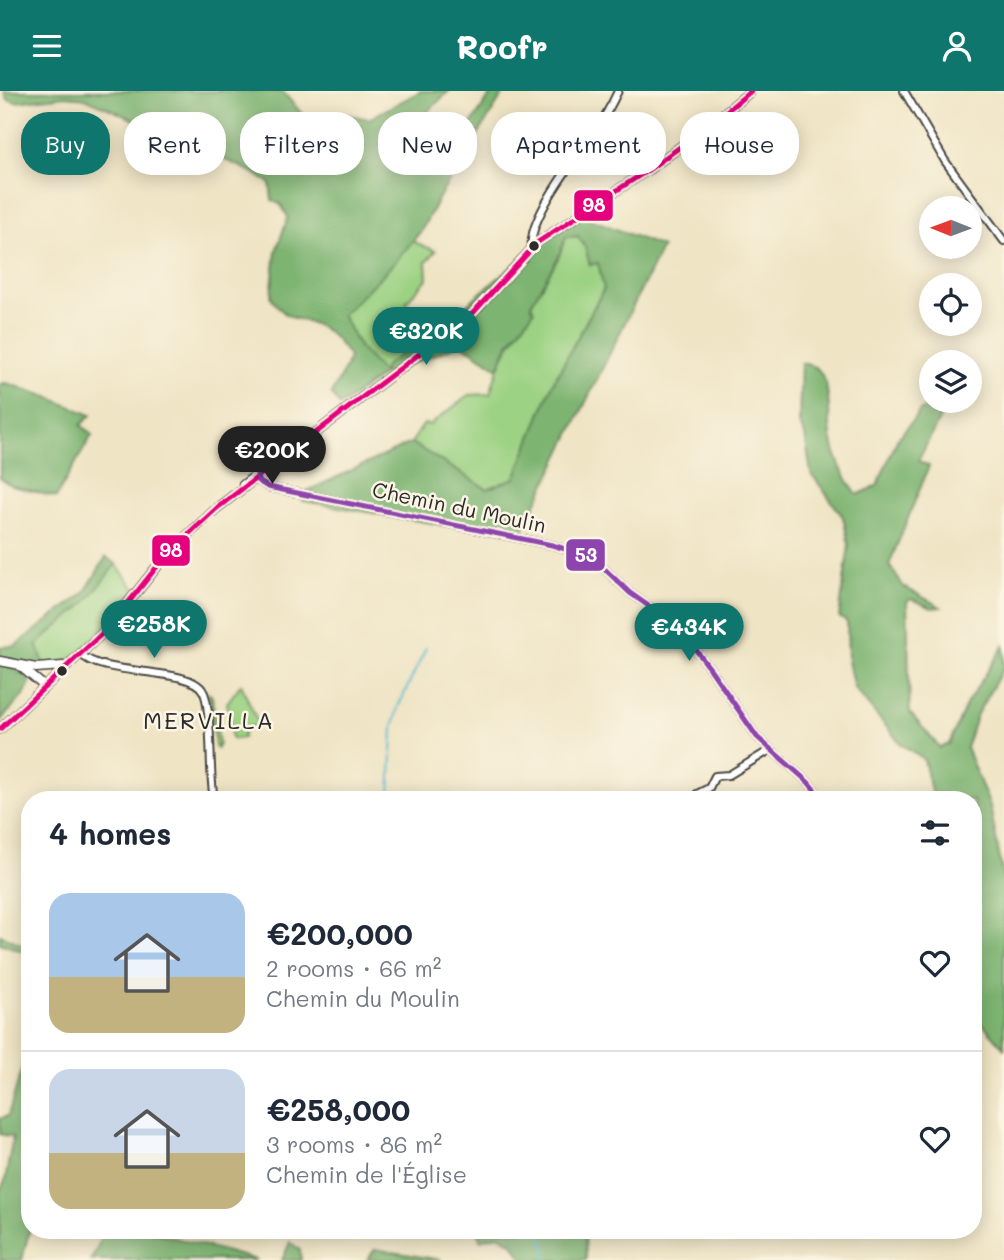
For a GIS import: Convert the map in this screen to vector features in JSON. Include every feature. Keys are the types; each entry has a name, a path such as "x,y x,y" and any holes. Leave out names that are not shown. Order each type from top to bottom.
{"street":[{"path":"532,247 531,241 536,226 557,184 594,133 618,91"},
{"path":"0,728 43,683 81,654 109,627 167,554 236,494 473,313 532,247 675,152 751,91"},
{"path":"904,91 945,161 1004,241"},
{"name":"Chemin du Moulin","path":"260,475 262,484 274,488 557,546 592,557 630,593 670,621 687,638 749,727 816,791"},
{"path":"0,728 32,692 81,654"},
{"path":"81,654 91,662 163,675 195,683 202,689 213,753 214,791"},
{"path":"0,661 34,671 63,666"},
{"path":"34,671 43,683"},
{"path":"32,692 34,671"},
{"path":"703,791 709,788 715,776 729,775 770,750"}],"green space":[{"path":"4,91 282,91 300,112 240,112 240,167 226,160 226,112 124,112 124,115 85,98 66,96 16,102 7,99"},
{"path":"421,91 449,91 427,112 382,112"},
{"path":"493,91 505,91 491,112 477,136 477,115"},
{"path":"378,114 378,175 453,175 421,231 396,261 342,315 360,348 383,373 385,366 430,335 546,238 583,216 662,247 521,534 448,522 443,525 303,501 305,492 411,443 487,489 515,478 552,385 604,289 598,263 590,265 585,247 578,236 566,237 558,258 531,304 534,311 509,343 498,368 461,344 384,374 340,406 331,394 349,356 330,333 284,313 271,297 276,251 288,217 281,205 272,200 270,183 257,175 364,175 364,118 369,119"},
{"path":"578,236 585,247 590,264 598,262 604,288 552,385 515,478 487,489 411,443 424,424 430,425 469,395 490,394 502,360 534,311 531,304 558,258 566,237"},
{"path":"412,241 436,251 426,262 427,279 406,302 430,335 385,366 383,374 360,348 342,315"},
{"path":"801,363 816,368 825,382 834,449 842,470 857,495 877,486 897,440 919,412 942,413 918,461 929,466 889,565 904,587 941,607 932,608 912,599 907,601 910,713 940,748 949,744 967,703 1004,646 1004,667 977,714 966,748 990,806 1004,881 1004,1048 982,1023 982,791 931,791 924,760 900,743 854,688 848,661 847,622 839,617 849,545 843,517 811,473 805,435 799,423"},
{"path":"6,383 91,415 81,425 92,435 56,497 12,486 0,478 0,384"},
{"path":"106,557 116,564 84,604 37,644 44,665 6,664 26,676 30,683 24,695 0,721 0,647 15,646 85,592"},
{"path":"116,564 135,589 79,652 60,664 44,665 37,644 84,604"},
{"path":"241,684 259,725 245,728 243,738 232,739 227,703"},
{"path":"209,693 212,697 219,744 217,748 215,746"},
{"path":"0,935 21,944 21,951 0,943"},
{"path":"21,1071 21,1239 27,1239 22,1260 0,1260 0,1191 5,1181 13,1137 0,1134 0,1119 8,1116"},
{"path":"100,1239 179,1239 257,1260 91,1260"},
{"path":"506,1239 585,1239 586,1260 523,1260 513,1243"},
{"path":"290,1242 300,1250 301,1260 282,1260"},
{"path":"375,1249 442,1260 367,1260"}],"waterway":[{"path":"390,791 393,727 398,707 426,648"},
{"path":"544,1239 547,1260"}],"transit line":[{"name":"98","path":"0,729 109,627 167,554 217,508 473,313 538,242 648,170 701,132 751,91"},
{"name":"53","path":"257,473 258,481 268,487 552,545 592,557 630,593 670,621 687,638 757,737 816,791"}],"district":[{"name":"MERVILLA","path":"209,721"}]}
